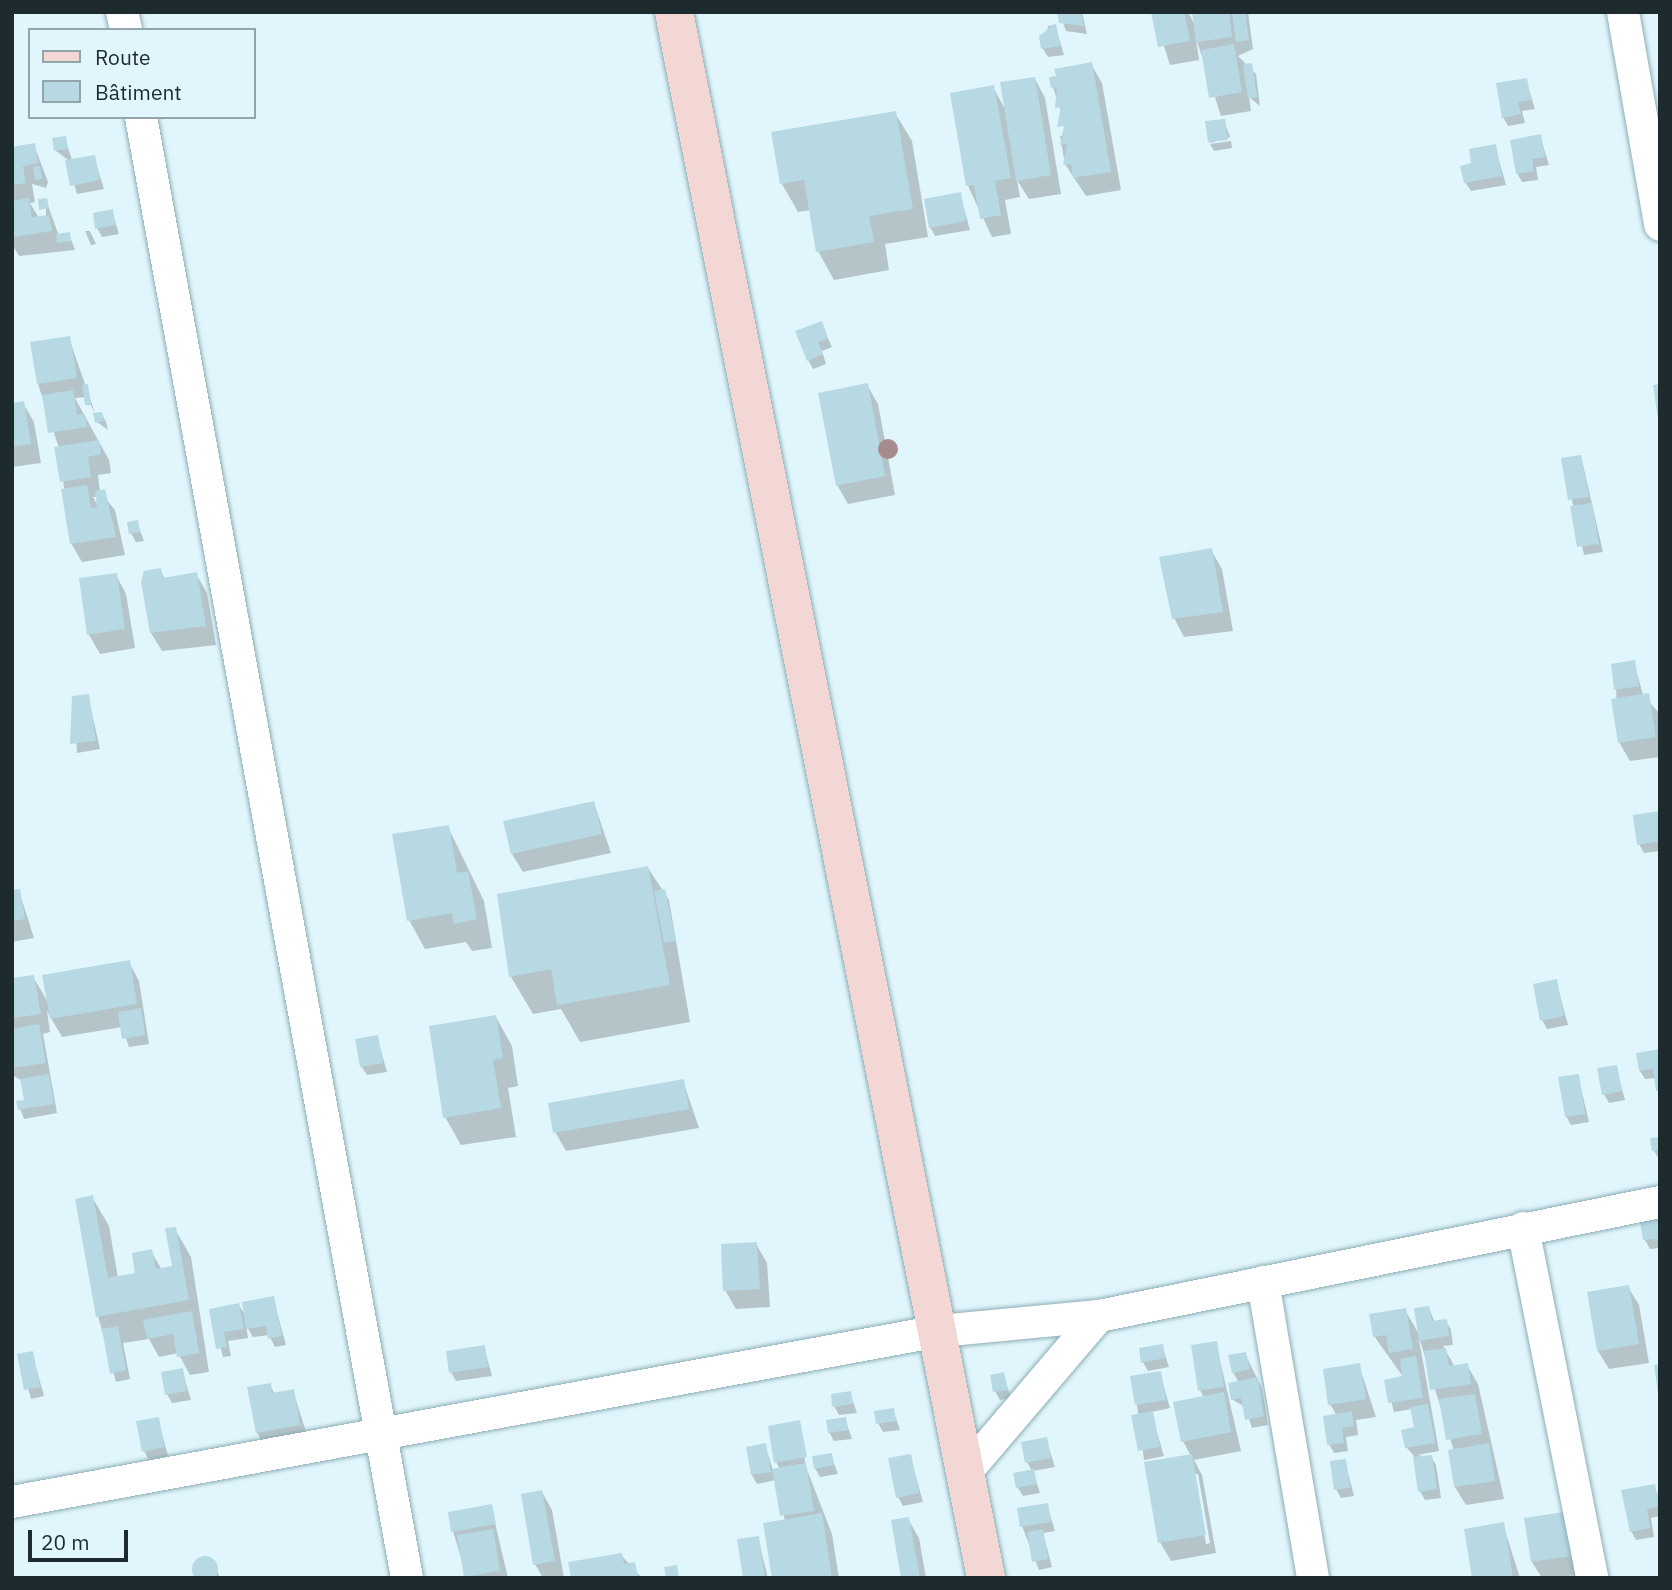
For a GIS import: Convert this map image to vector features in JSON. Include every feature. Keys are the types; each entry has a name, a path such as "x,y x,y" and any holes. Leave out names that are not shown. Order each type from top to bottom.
{"main road":[{"path":"674,12 939,1331 986,1578"}],"street":[{"path":"1623,12 1660,225"},
{"path":"141,119 407,1578"},
{"path":"12,1502 939,1331 1099,1316 1660,1202"},
{"path":"1523,1228 1591,1578"},
{"path":"1263,1282 1313,1578"},
{"path":"966,1472 1099,1316"}],"building":[{"path":"1057,12 1081,12 1084,26 1059,23"},
{"path":"1151,12 1184,12 1190,41 1158,47"},
{"path":"1192,12 1229,12 1232,37 1196,42"},
{"path":"1232,12 1245,12 1249,40 1236,42"},
{"path":"1056,23 1060,46 1041,49 1039,36"},
{"path":"1234,44 1242,92 1209,98 1201,50"},
{"path":"1092,62 1111,172 1073,178 1071,164 1063,165 1067,144 1060,145 1064,126 1057,127 1061,107 1055,108 1057,87 1051,88 1049,77 1056,76 1054,69"},
{"path":"1252,63 1257,97 1248,99 1243,64"},
{"path":"1035,77 1051,175 1016,181 1000,82"},
{"path":"1527,78 1531,100 1518,102 1521,114 1502,118 1496,83"},
{"path":"994,85 1011,178 995,181 1001,215 980,219 974,185 966,186 950,93"},
{"path":"896,111 913,209 869,216 874,242 816,252 804,180 780,184 771,132"},
{"path":"1225,119 1228,140 1208,142 1205,121"},
{"path":"1541,134 1545,157 1532,159 1534,171 1516,174 1510,140"},
{"path":"66,136 68,149 54,151 52,138"},
{"path":"35,143 38,163 23,166 26,183 12,185 12,147"},
{"path":"1496,144 1502,176 1464,183 1460,166 1471,163 1469,149"},
{"path":"95,155 100,180 70,186 65,160"},
{"path":"40,166 42,179 35,180 33,167"},
{"path":"961,192 966,221 929,228 924,199"},
{"path":"29,198 32,217 49,215 52,231 12,237 12,201"},
{"path":"47,198 49,208 39,210 38,199"},
{"path":"113,209 115,225 95,229 93,213"},
{"path":"70,232 71,241 57,243 56,234"},
{"path":"822,321 828,338 818,342 823,354 807,361 795,331"},
{"path":"70,336 77,378 37,384 30,342"},
{"path":"868,383 885,476 836,486 818,393"},
{"path":"88,384 91,405 85,405 82,385"},
{"path":"1660,384 1660,418 1658,419 1653,385"},
{"path":"73,390 77,415 85,414 87,427 48,433 42,395"},
{"path":"24,401 31,444 12,447 12,403"},
{"path":"102,412 104,421 95,423 93,413"},
{"path":"99,440 101,454 88,457 91,477 60,482 54,447"},
{"path":"1581,455 1589,497 1568,500 1561,458"},
{"path":"87,485 91,508 97,507 95,491 105,489 116,537 70,544 61,489"},
{"path":"1592,503 1599,544 1577,547 1570,506"},
{"path":"138,520 140,532 129,534 127,522"},
{"path":"1212,548 1223,612 1172,619 1159,557"},
{"path":"161,568 163,578 197,572 206,626 150,633 141,582 144,571"},
{"path":"117,573 125,629 87,635 79,578"},
{"path":"1635,660 1639,686 1614,690 1611,664"},
{"path":"1649,693 1656,737 1618,743 1611,699"},
{"path":"89,694 96,741 70,744 72,696"},
{"path":"594,801 602,834 511,854 503,821"},
{"path":"1660,811 1660,841 1637,845 1633,815"},
{"path":"449,825 457,873 468,871 477,919 454,924 452,913 407,921 392,834"},
{"path":"648,866 670,985 557,1005 551,969 509,977 497,894"},
{"path":"20,889 25,919 12,921 12,890"},
{"path":"665,889 676,941 664,943 654,891"},
{"path":"130,960 137,1004 50,1019 42,975"},
{"path":"34,975 41,1014 12,1018 12,978"},
{"path":"1557,979 1564,1016 1540,1021 1533,984"},
{"path":"141,1008 145,1035 122,1039 118,1012"},
{"path":"496,1015 503,1058 493,1060 501,1108 443,1118 429,1026"},
{"path":"39,1024 46,1063 13,1068 12,1029"},
{"path":"378,1035 383,1063 360,1067 355,1039"},
{"path":"1660,1049 1660,1091 1656,1091 1653,1069 1639,1071 1636,1053"},
{"path":"1617,1065 1622,1091 1602,1095 1597,1068"},
{"path":"49,1074 54,1104 18,1110 16,1101 24,1100 20,1079"},
{"path":"1579,1074 1585,1114 1565,1117 1558,1077"},
{"path":"684,1079 689,1109 553,1133 548,1103"},
{"path":"1660,1137 1660,1150 1652,1151 1650,1138"},
{"path":"93,1195 108,1278 135,1273 132,1253 152,1249 156,1269 172,1266 165,1228 176,1227 189,1300 96,1317 75,1199"},
{"path":"1660,1219 1660,1239 1643,1240 1640,1222"},
{"path":"757,1242 760,1289 723,1291 721,1244"},
{"path":"1629,1285 1639,1344 1597,1351 1587,1292"},
{"path":"274,1296 282,1336 268,1339 266,1326 246,1329 242,1302"},
{"path":"239,1303 244,1329 224,1332 227,1347 216,1349 209,1309"},
{"path":"1429,1306 1432,1321 1447,1319 1449,1336 1419,1341 1414,1308"},
{"path":"1406,1308 1413,1349 1389,1353 1386,1335 1373,1337 1369,1314"},
{"path":"192,1311 199,1353 177,1357 173,1334 147,1339 143,1320"},
{"path":"118,1326 126,1370 110,1374 102,1329"},
{"path":"1217,1341 1224,1387 1198,1391 1191,1345"},
{"path":"1163,1344 1165,1358 1141,1363 1139,1348"},
{"path":"485,1345 488,1367 449,1373 446,1351"},
{"path":"1446,1348 1449,1366 1468,1363 1471,1384 1430,1390 1424,1351"},
{"path":"33,1351 40,1387 24,1390 17,1354"},
{"path":"1246,1352 1250,1369 1232,1373 1228,1355"},
{"path":"1416,1356 1423,1398 1388,1403 1384,1380 1402,1376 1400,1359"},
{"path":"1360,1363 1366,1399 1328,1405 1323,1369"},
{"path":"1660,1364 1660,1393 1658,1393 1654,1365"},
{"path":"183,1368 187,1391 165,1395 161,1372"},
{"path":"1161,1371 1166,1400 1135,1405 1130,1376"},
{"path":"1004,1372 1008,1390 993,1392 990,1375"},
{"path":"1258,1377 1264,1416 1245,1420 1241,1398 1231,1400 1228,1383"},
{"path":"271,1383 272,1393 294,1389 300,1425 256,1433 247,1387"},
{"path":"851,1391 853,1404 832,1407 831,1394"},
{"path":"1224,1392 1231,1432 1181,1442 1173,1402"},
{"path":"1475,1394 1482,1434 1446,1440 1439,1399"},
{"path":"1428,1404 1435,1443 1405,1448 1401,1430 1414,1427 1410,1407"},
{"path":"894,1408 896,1421 876,1424 874,1411"},
{"path":"1153,1411 1160,1447 1138,1451 1131,1415"},
{"path":"1352,1411 1354,1426 1342,1428 1344,1443 1327,1445 1323,1416"},
{"path":"159,1417 164,1447 142,1452 136,1421"},
{"path":"846,1417 848,1430 828,1433 826,1420"},
{"path":"800,1420 807,1457 774,1463 768,1426"},
{"path":"1047,1437 1051,1458 1025,1463 1021,1442"},
{"path":"766,1443 771,1472 751,1475 746,1447"},
{"path":"1489,1443 1495,1481 1454,1487 1448,1450"},
{"path":"832,1453 834,1465 814,1469 812,1456"},
{"path":"911,1454 919,1493 896,1498 888,1458"},
{"path":"1192,1454 1206,1535 1158,1543 1144,1462"},
{"path":"1432,1455 1437,1489 1418,1492 1413,1457"},
{"path":"1346,1459 1350,1488 1334,1490 1330,1461"},
{"path":"806,1463 814,1511 780,1516 772,1469"},
{"path":"1034,1469 1037,1484 1016,1488 1013,1473"},
{"path":"1655,1484 1659,1506 1647,1509 1650,1528 1630,1532 1621,1490"},
{"path":"542,1490 555,1561 533,1565 521,1494"},
{"path":"1048,1503 1051,1522 1020,1527 1017,1508"},
{"path":"492,1504 496,1524 451,1532 448,1512"},
{"path":"1564,1512 1571,1556 1531,1562 1524,1518"},
{"path":"822,1513 832,1578 772,1578 763,1523"},
{"path":"909,1517 920,1578 901,1578 891,1520"},
{"path":"1504,1522 1513,1578 1472,1578 1464,1529"},
{"path":"493,1529 500,1571 464,1577 457,1535"},
{"path":"1043,1529 1048,1559 1032,1562 1027,1532"},
{"path":"759,1536 765,1578 743,1578 737,1539"},
{"path":"622,1553 624,1564 635,1562 638,1578 571,1578 568,1562"},
{"path":"205,1556 214,1560 218,1569 214,1578 205,1582 196,1578 192,1569 196,1560"},
{"path":"677,1565 679,1578 666,1578 664,1567"}]}
